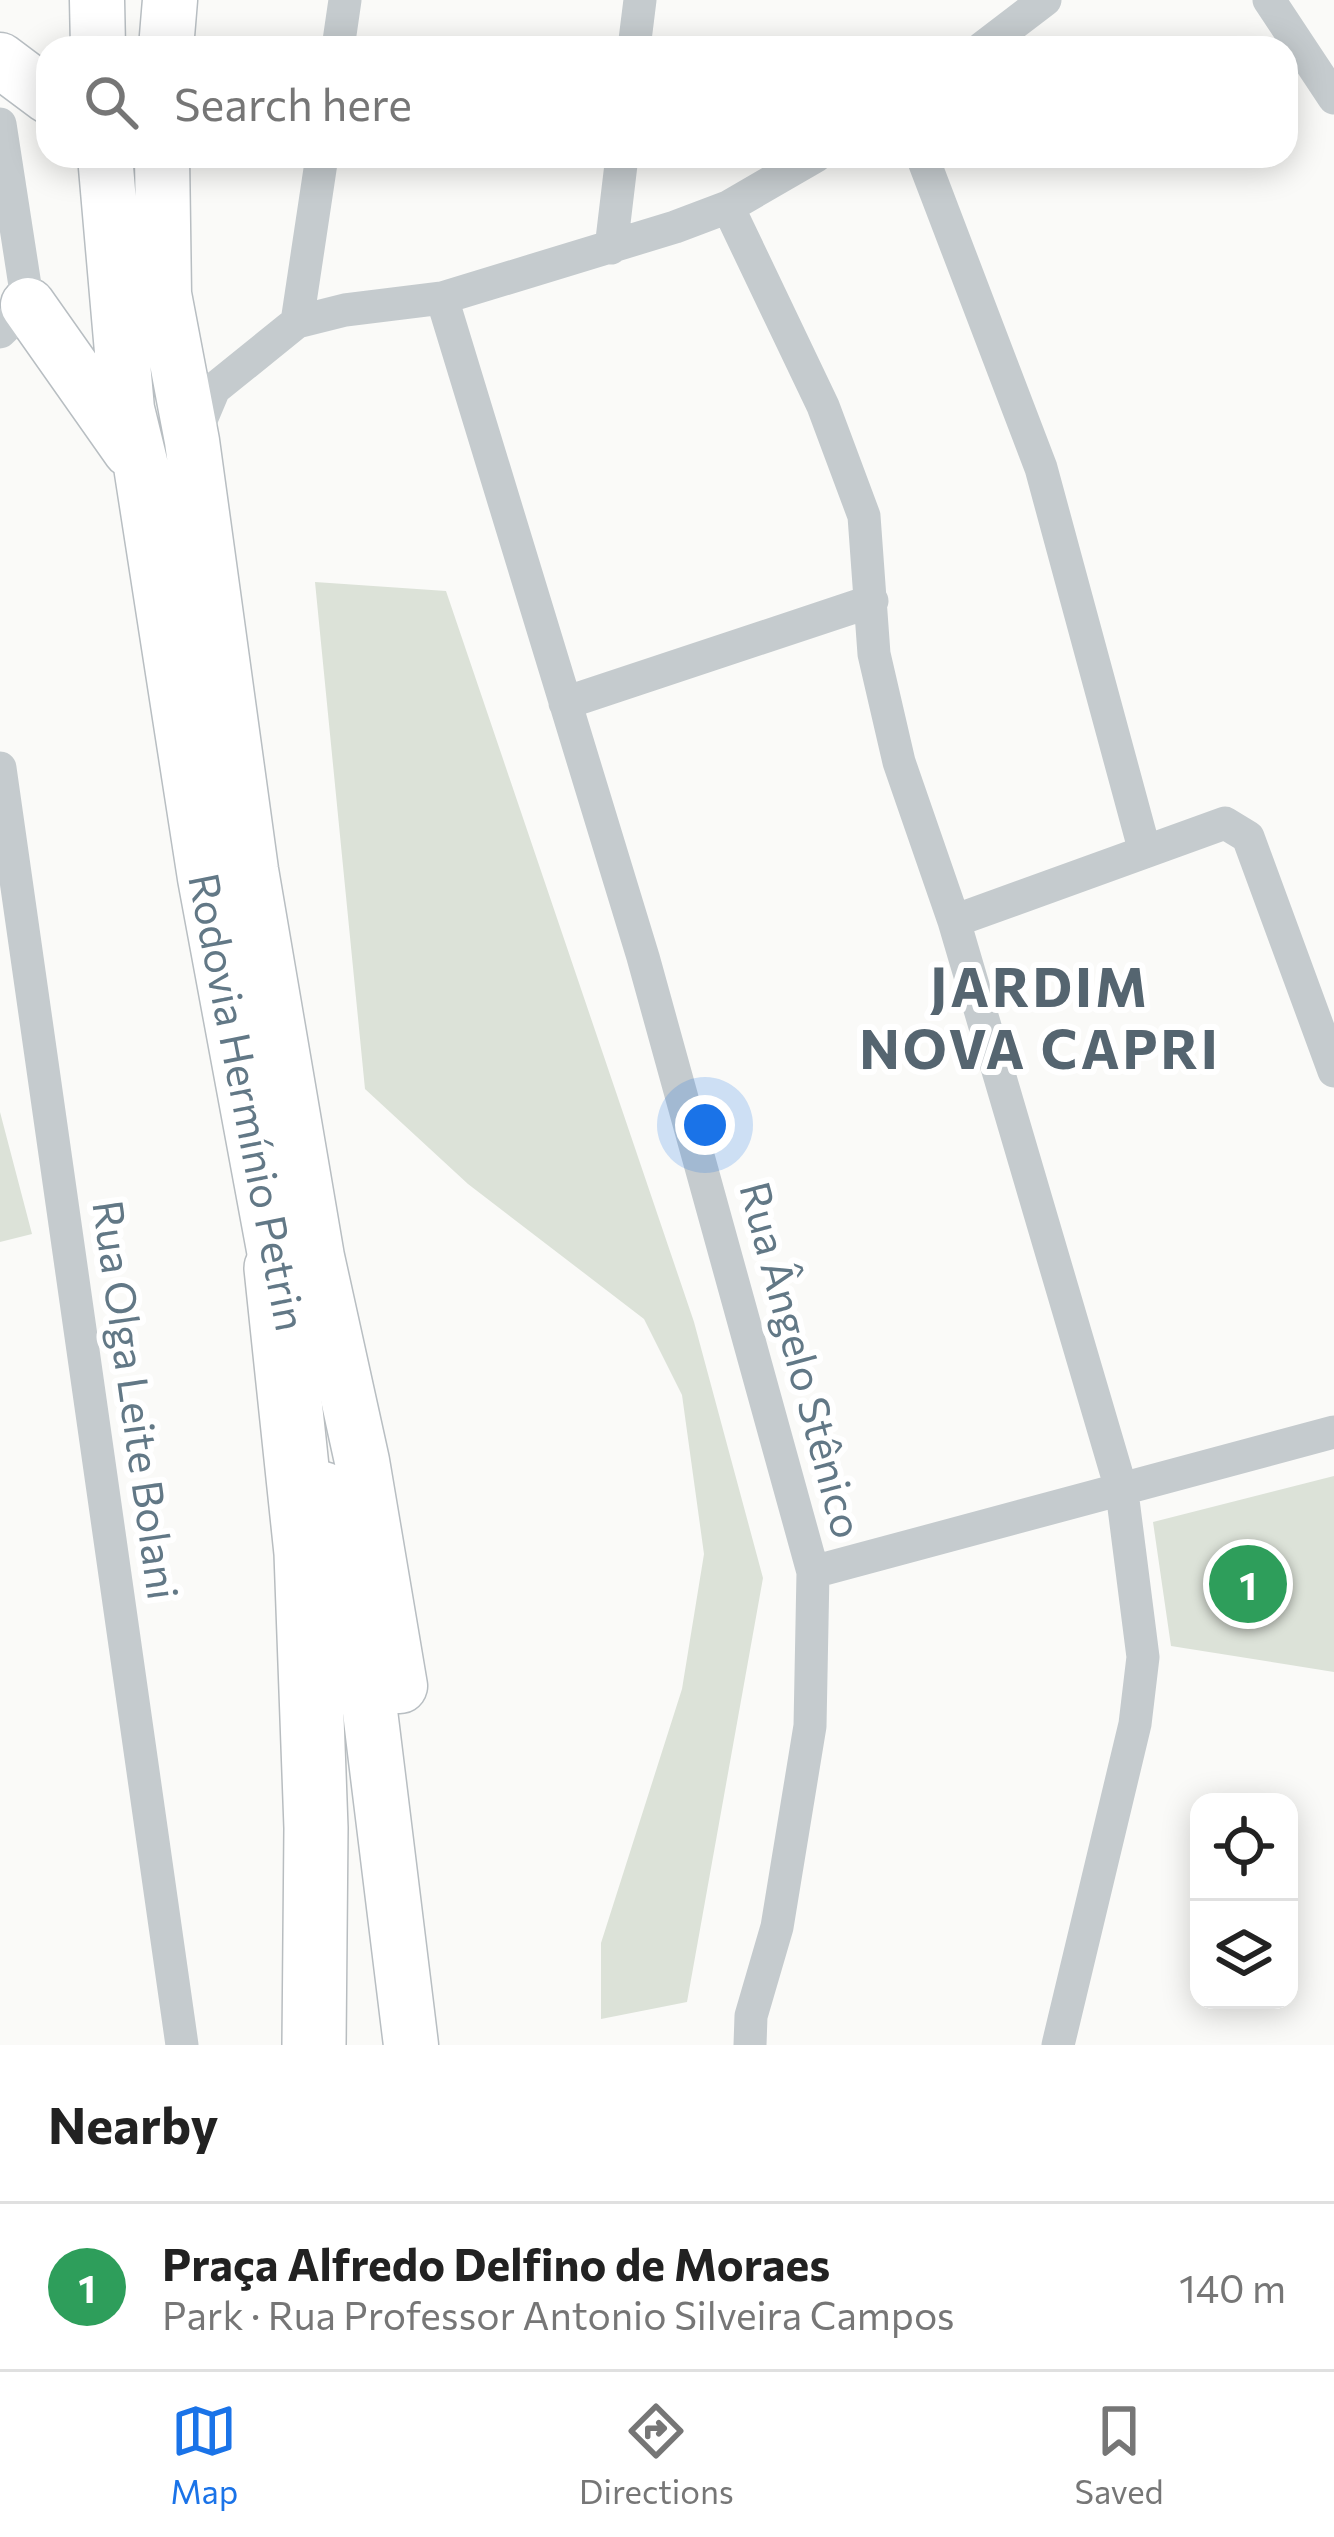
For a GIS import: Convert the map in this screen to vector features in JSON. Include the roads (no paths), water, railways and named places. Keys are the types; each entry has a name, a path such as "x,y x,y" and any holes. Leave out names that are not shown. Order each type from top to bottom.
{"highway":[{"path":"276,1268 306,1552 316,1828 314,2045"}],"main road":[{"path":"97,0 98,36"},
{"path":"167,36 170,0"},
{"path":"0,60 36,86"},
{"name":"Rodovia Hermínio Petrin","path":"106,168 128,409 205,878 244,1065 276,1268 370,1711 411,2045"},
{"name":"Rodovia Hermínio Petrin","path":"162,168 164,294 192,441 251,870 317,1257 362,1461 404,1706 448,2045"},
{"path":"14,318 141,466"}],"street":[{"path":"340,36 345,0"},
{"path":"636,36 640,0"},
{"path":"998,36 1045,0"},
{"path":"1269,0 1293,36"},
{"path":"1298,44 1334,98"},
{"path":"0,124 14,318"},
{"path":"297,322 320,168"},
{"path":"611,248 621,168"},
{"path":"192,441 214,389 297,322 442,298 611,248 728,207 795,168"},
{"path":"927,168 1041,468 1145,852"},
{"path":"728,207 823,406 864,516 874,654 899,762 954,921 1122,1492 1143,1657 1135,1724 1058,2045"},
{"name":"Rua Ângelo Stênico","path":"442,298 643,957 812,1572 811,1726 777,1927 751,2015 750,2045"},
{"path":"565,703 872,601"},
{"name":"Rua Olga Leite Bolani","path":"0,768 182,2045"},
{"path":"954,921 1225,823 1248,837 1334,1071"},
{"path":"812,1572 1334,1432"}],"place":[{"name":"Praça Alfredo Delfino de Moraes","path":"1248,1584"}],"district":[{"name":"JARDIM NOVA CAPRI","path":"1040,1019"}]}
